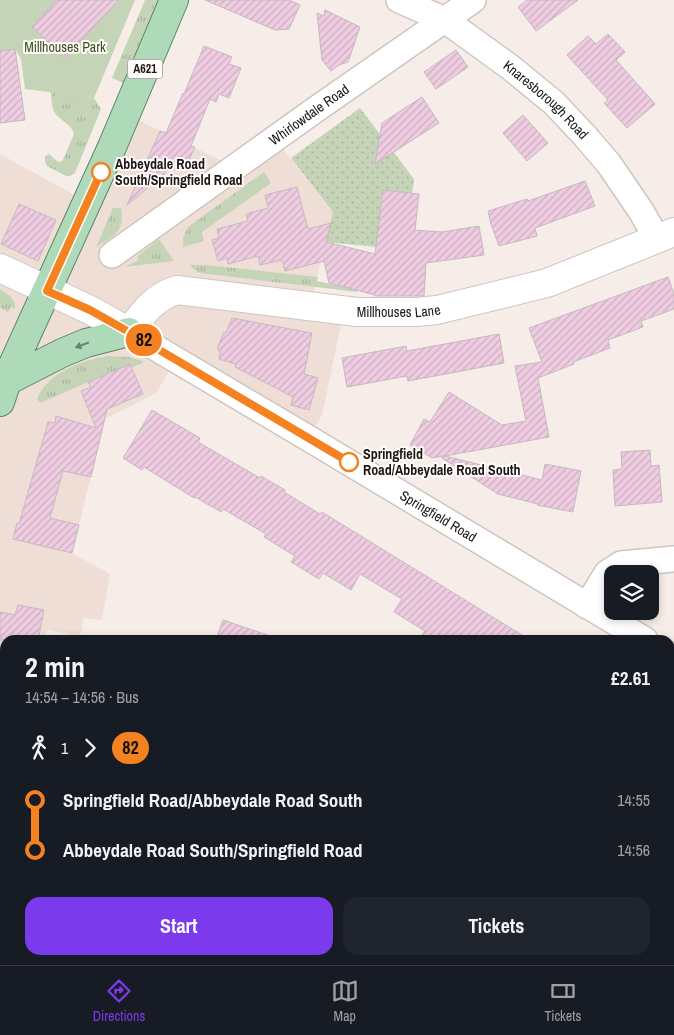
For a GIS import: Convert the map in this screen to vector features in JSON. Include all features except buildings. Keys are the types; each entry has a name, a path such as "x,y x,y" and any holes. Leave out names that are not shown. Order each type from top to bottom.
{"main road":[{"name":"A621","path":"4,392 11,369 112,147 174,0"},
{"path":"4,392 62,352 86,343 129,332"}],"street":[{"name":"Knaresborough Road","path":"399,0 445,20 531,83 585,136 609,164 640,211 666,235"},
{"name":"Whirlowdale Road","path":"112,255 141,220 473,0"},
{"name":"Millhouses Lane","path":"129,332 153,302 177,290 357,312 437,310 547,283 666,235"},
{"name":"Springfield Road","path":"0,268 129,332 637,635"},
{"path":"588,606 607,573 621,564 674,559"}],"shaded area":[{"path":"126,114 234,167 275,139 333,212 310,306 344,311 322,415 308,438 176,359 156,393 105,419 72,553 110,574 102,620 83,618 80,635 71,635 47,629 46,635 0,635 0,154 87,202"}],"green space":[{"name":"Millhouses Park","path":"0,0 135,0 94,98 25,89 21,59 15,49 0,51"},
{"path":"145,0 158,0 123,83 112,78"},
{"path":"51,92 94,98 101,109 75,173 70,176 66,176 47,166 45,162 45,156 49,154 61,162 74,134 73,130 55,113 52,106"},
{"path":"360,108 414,179 412,193 383,190 376,247 326,242 333,212 291,158"},
{"path":"264,172 271,183 202,232 204,241 183,247 183,237 188,227"},
{"path":"113,208 121,208 120,228 108,240 96,247"},
{"path":"159,239 174,261 124,267 139,260 137,257"},
{"path":"190,265 318,277 317,281 357,290 357,292 200,273"},
{"path":"0,289 13,300 15,309 11,307 8,312 0,308"},
{"path":"108,356 129,357 143,361 131,368 130,364 40,403 37,399 49,382 66,369"}],"bus line":[{"name":"82","path":"101,172 47,291 90,310 129,332 349,462"}],"place":[{"name":"Abbeydale Road South/Springfield Road","path":"101,172"},
{"name":"Springfield Road/Abbeydale Road South","path":"349,462"}]}
